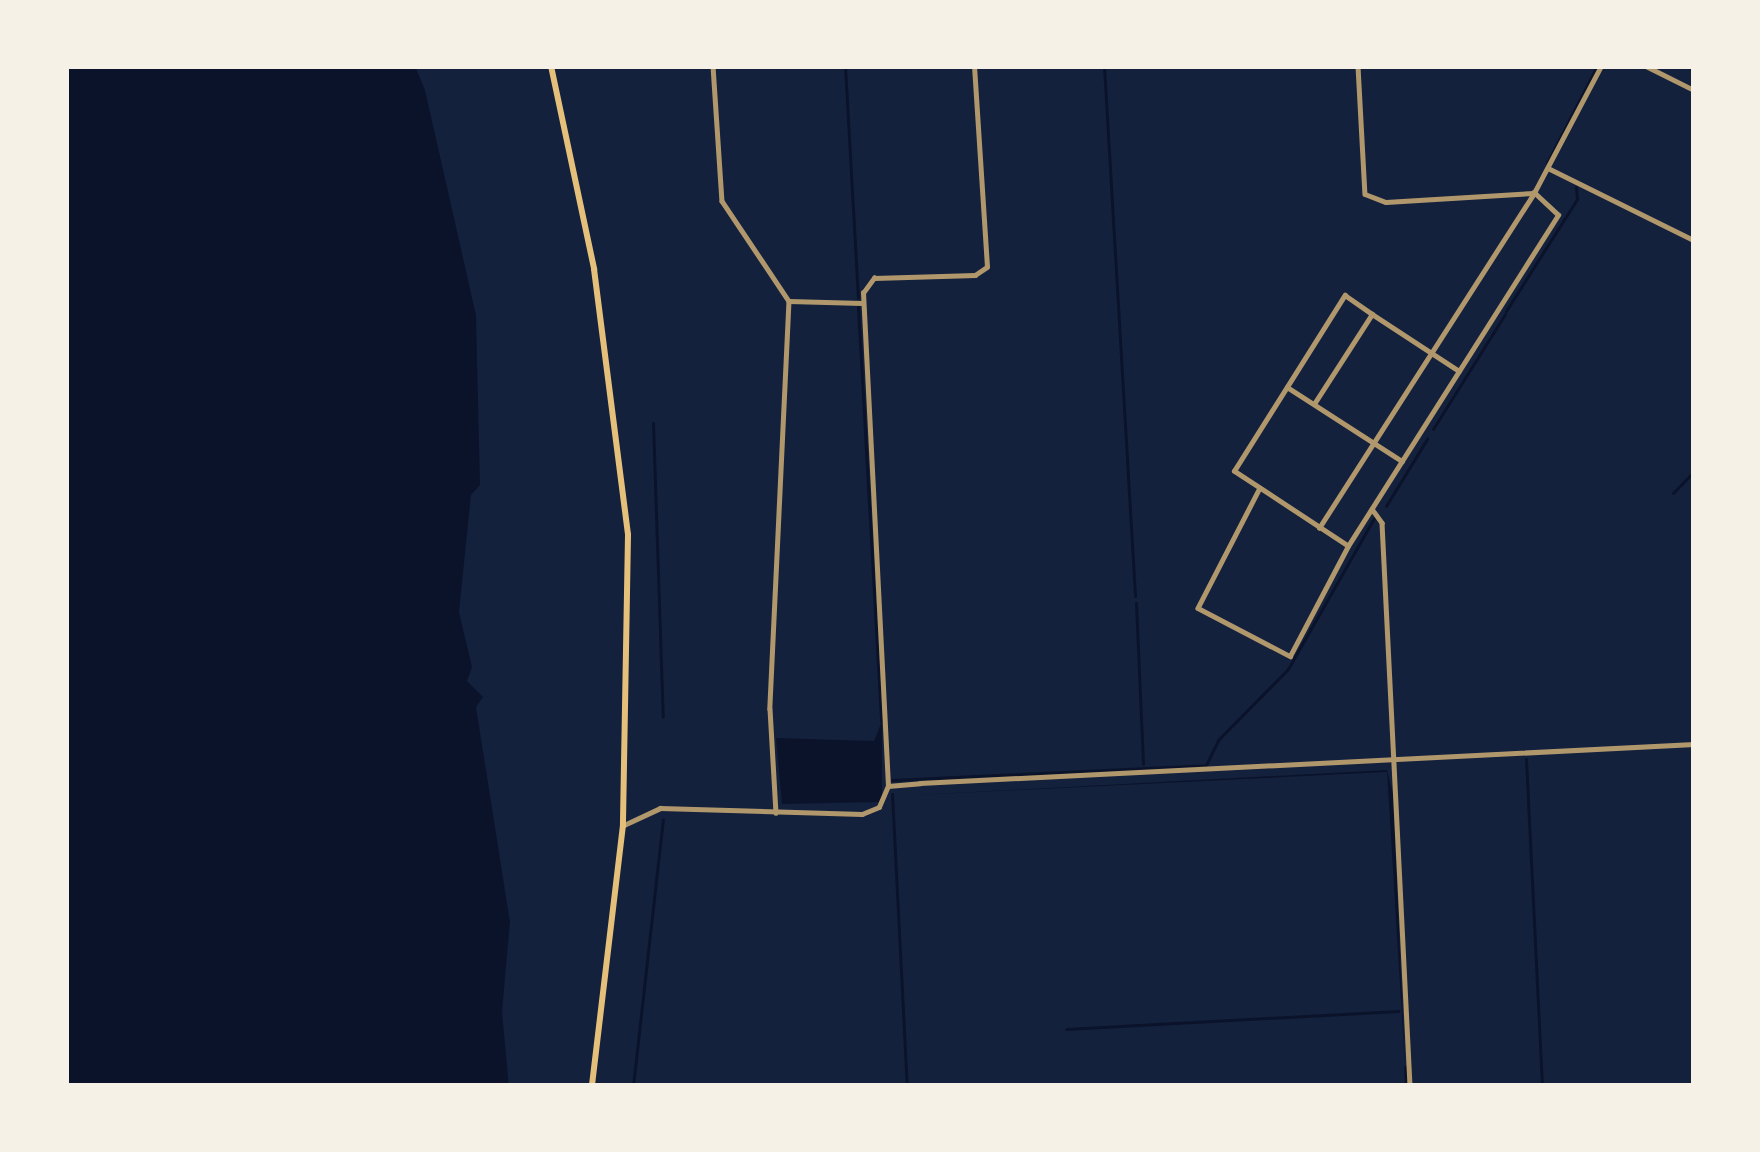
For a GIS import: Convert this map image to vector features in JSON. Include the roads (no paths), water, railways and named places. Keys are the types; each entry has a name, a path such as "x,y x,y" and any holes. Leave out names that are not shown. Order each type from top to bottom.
{"highway":[{"path":"551,66 594,269 625,487 631,642 623,826 592,1086"}],"street":[{"path":"713,66 722,201 789,301 770,709 776,813"},
{"path":"623,826 660,808 862,814 879,807 887,786 862,304 874,278 975,275 987,267 974,66"},
{"path":"1260,488 1198,608 1290,656 1348,546 1558,215 1534,193 1386,202 1365,194 1358,66"},
{"path":"1319,528 1534,193 1601,66"},
{"path":"1646,66 1694,90"},
{"path":"1548,168 1694,240"},
{"path":"1348,546 1234,471 1345,295 1459,371"},
{"path":"789,301 862,304"},
{"path":"1314,404 1372,314"},
{"path":"1287,387 1402,461"},
{"path":"1372,508 1382,523 1410,1086"},
{"path":"887,786 1694,745"}],"water":[{"path":"66,66 415,66 425,90 476,315 480,485 471,495 459,612 472,667 467,681 483,697 476,707 510,922 502,1012 509,1086 66,1086"},
{"path":"882,721 882,802 782,804 776,738 874,741"},
{"path":"1387,770 1393,793 1405,1067 1387,772 898,796"}],"waterway":[{"path":"845,66 858,298"},
{"path":"1104,66 1135,596"},
{"path":"1547,163 1597,66"},
{"path":"1506,311 1577,199 1576,187"},
{"path":"858,307 881,721"},
{"path":"1433,429 1505,314"},
{"path":"653,423 663,717"},
{"path":"1386,506 1427,439"},
{"path":"1673,493 1694,471"},
{"path":"892,780 1206,765 1218,740 1288,669 1374,518"},
{"path":"1136,603 1143,764"},
{"path":"1526,759 1542,1086"},
{"path":"892,794 907,1086"},
{"path":"633,1086 663,820"},
{"path":"1066,1029 1399,1011"},
{"path":"1405,1067 1406,1086"}]}
